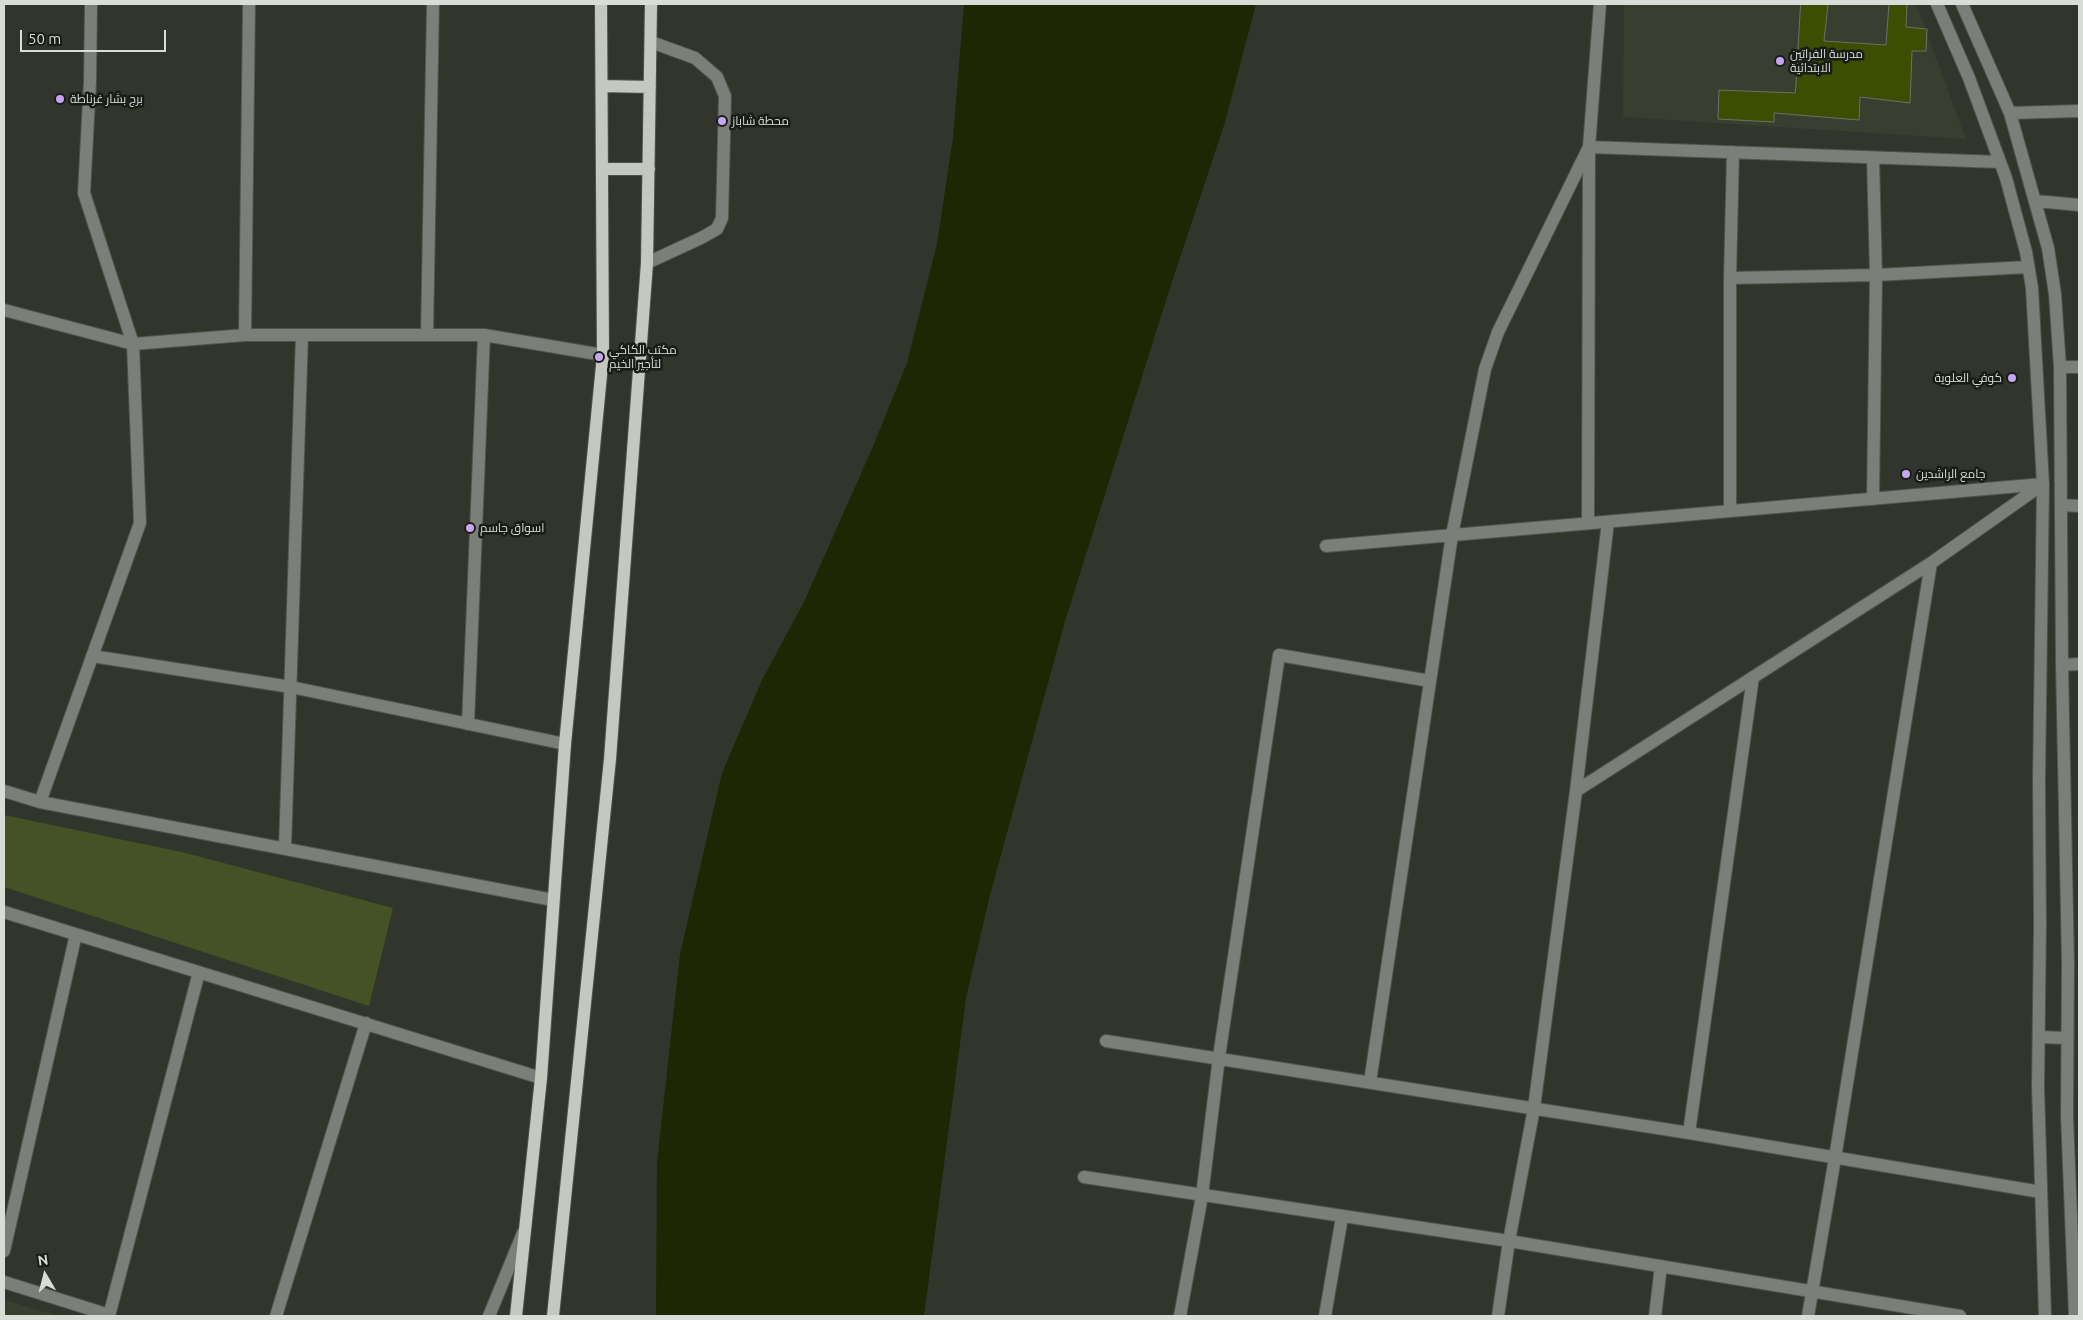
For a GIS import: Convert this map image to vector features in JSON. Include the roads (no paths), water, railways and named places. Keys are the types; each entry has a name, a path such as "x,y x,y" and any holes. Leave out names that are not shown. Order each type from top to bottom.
{"main road":[{"path":"516,1316 541,1078 565,744 603,355 602,4"},
{"path":"553,1316 610,759 647,262 651,4"},
{"path":"602,86 650,86"},
{"path":"602,169 649,169"}],"street":[{"path":"40,802 140,523 133,344 84,193 90,82 91,4"},
{"path":"245,335 249,4"},
{"path":"426,335 433,4"},
{"path":"1588,523 1589,147 1600,4"},
{"path":"1937,4 1969,78 2006,178 2032,288 2043,484 2039,781 2038,1087 2045,1316"},
{"path":"1962,4 2010,113 2048,248 2055,294 2060,367 2062,664 2066,805 2074,963 2068,1038 2073,1116 2076,1265 2075,1316"},
{"path":"647,262 702,238 717,229 722,218 725,96 717,76 695,58 651,42"},
{"path":"2010,113 2079,111"},
{"path":"1589,147 2000,162"},
{"path":"1370,1082 1452,535 1485,369 1498,332 1589,147"},
{"path":"1730,511 1730,278 1733,152"},
{"path":"1873,158 1876,275 1873,498"},
{"path":"2036,201 2079,206"},
{"path":"1730,278 1876,275 2028,267"},
{"path":"4,310 133,344 245,335 484,335 603,355"},
{"path":"285,848 302,335"},
{"path":"468,724 484,335"},
{"path":"2060,367 2079,367"},
{"path":"1326,546 2043,484"},
{"path":"1576,790 1931,563 2043,484"},
{"path":"2061,505 2079,506"},
{"path":"1498,1316 1509,1241 1534,1108 1576,790 1608,522"},
{"path":"1808,1316 1931,563"},
{"path":"1180,1316 1202,1196 1219,1058 1280,655 1430,681"},
{"path":"92,656 291,687 565,744"},
{"path":"2062,664 2079,664"},
{"path":"1690,1133 1753,677"},
{"path":"4,790 40,802 553,900"},
{"path":"2066,805 2079,804"},
{"path":"4,912 541,1078"},
{"path":"4,1251 76,934"},
{"path":"4,1282 109,1316 199,972"},
{"path":"276,1316 366,1023"},
{"path":"2039,1037 2068,1038"},
{"path":"1106,1041 1690,1133 2041,1192"},
{"path":"1084,1177 1509,1241 1812,1291 1927,1314 1960,1316"},
{"path":"1324,1316 1342,1217"},
{"path":"489,1316 526,1225"},
{"path":"1655,1316 1662,1266"}],"place":[{"name":"مدرسة الفراتين الابتدائية","path":"1780,61"},
{"name":"برج بشار غرناطة","path":"60,99"},
{"name":"محطة شاباز","path":"722,121"},
{"name":"مكتب الكاكي لتأجير الخيم","path":"599,357"},
{"name":"كوفي العلوية","path":"2012,378"},
{"name":"جامع الراشدين","path":"1906,474"},
{"name":"اسواق جاسم","path":"470,528"}]}
